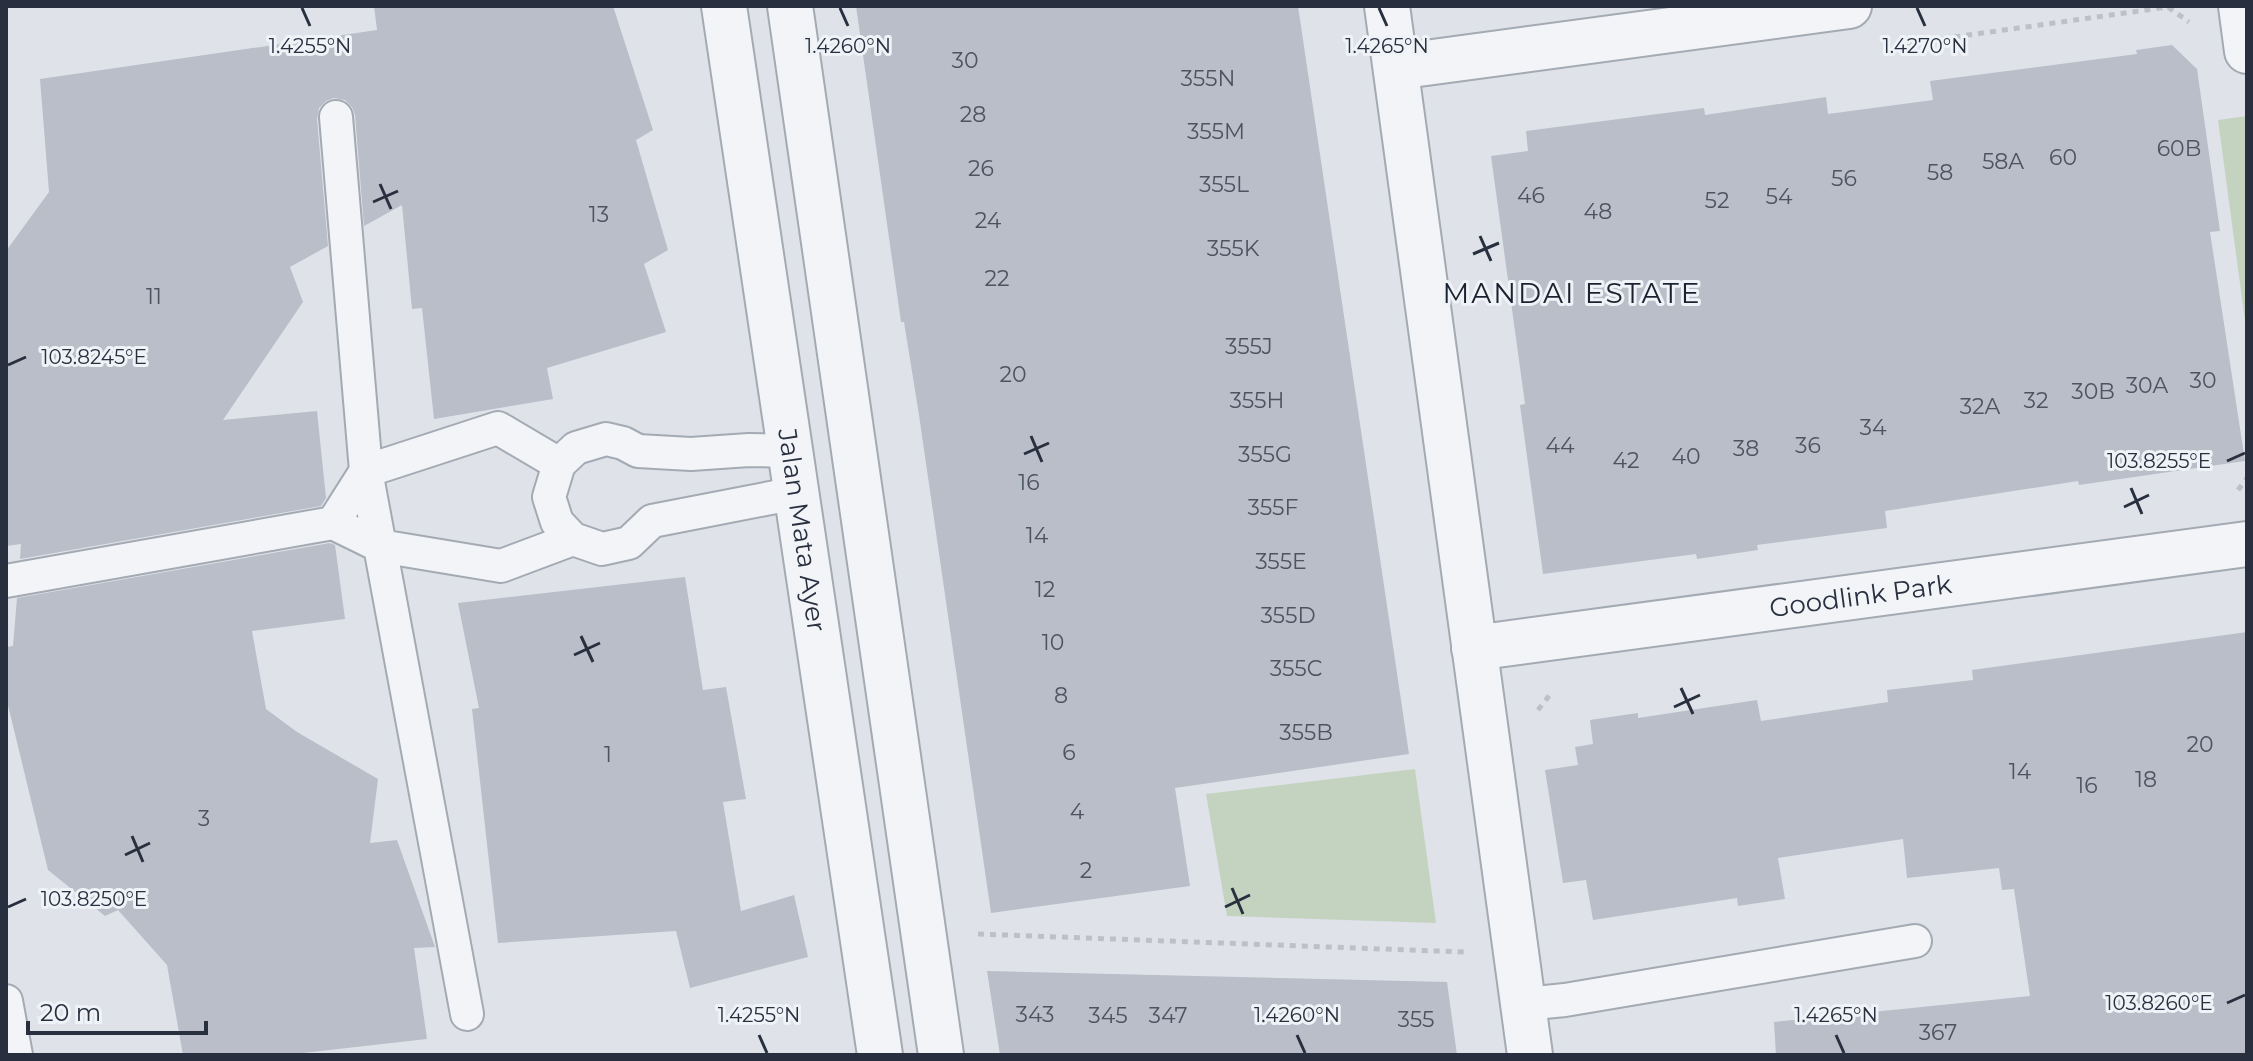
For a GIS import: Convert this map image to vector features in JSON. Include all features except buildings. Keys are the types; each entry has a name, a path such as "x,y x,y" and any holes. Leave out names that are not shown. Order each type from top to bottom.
{"street":[{"name":"Jalan Mata Ayer","path":"724,6 880,1055"},
{"path":"790,6 941,1055"},
{"path":"1387,6 1530,1055"},
{"path":"1396,67 1849,6"},
{"path":"2241,6 2247,51"},
{"name":"Goodlink Park","path":"1474,648 2247,544"}],"lane":[{"path":"336,117 366,471 467,1014"},
{"path":"333,523 366,471 498,428 559,464"},
{"path":"606,439 638,451 691,454 749,450 793,472 652,521 629,543 602,549 573,539 557,522 549,497 559,464 576,448 606,439"},
{"path":"6,581 333,523 380,546 501,566 573,539"},
{"path":"1524,1004 1580,998 1915,941"},
{"path":"6,1001 16,1055"}],"path":[{"path":"975,934 1517,952"}],"green space":[{"path":"2247,116 2247,336 2218,120"},
{"path":"1415,769 1436,923 1227,916 1206,794"}],"district":[{"name":"MANDAI ESTATE","path":"1572,293"}]}
